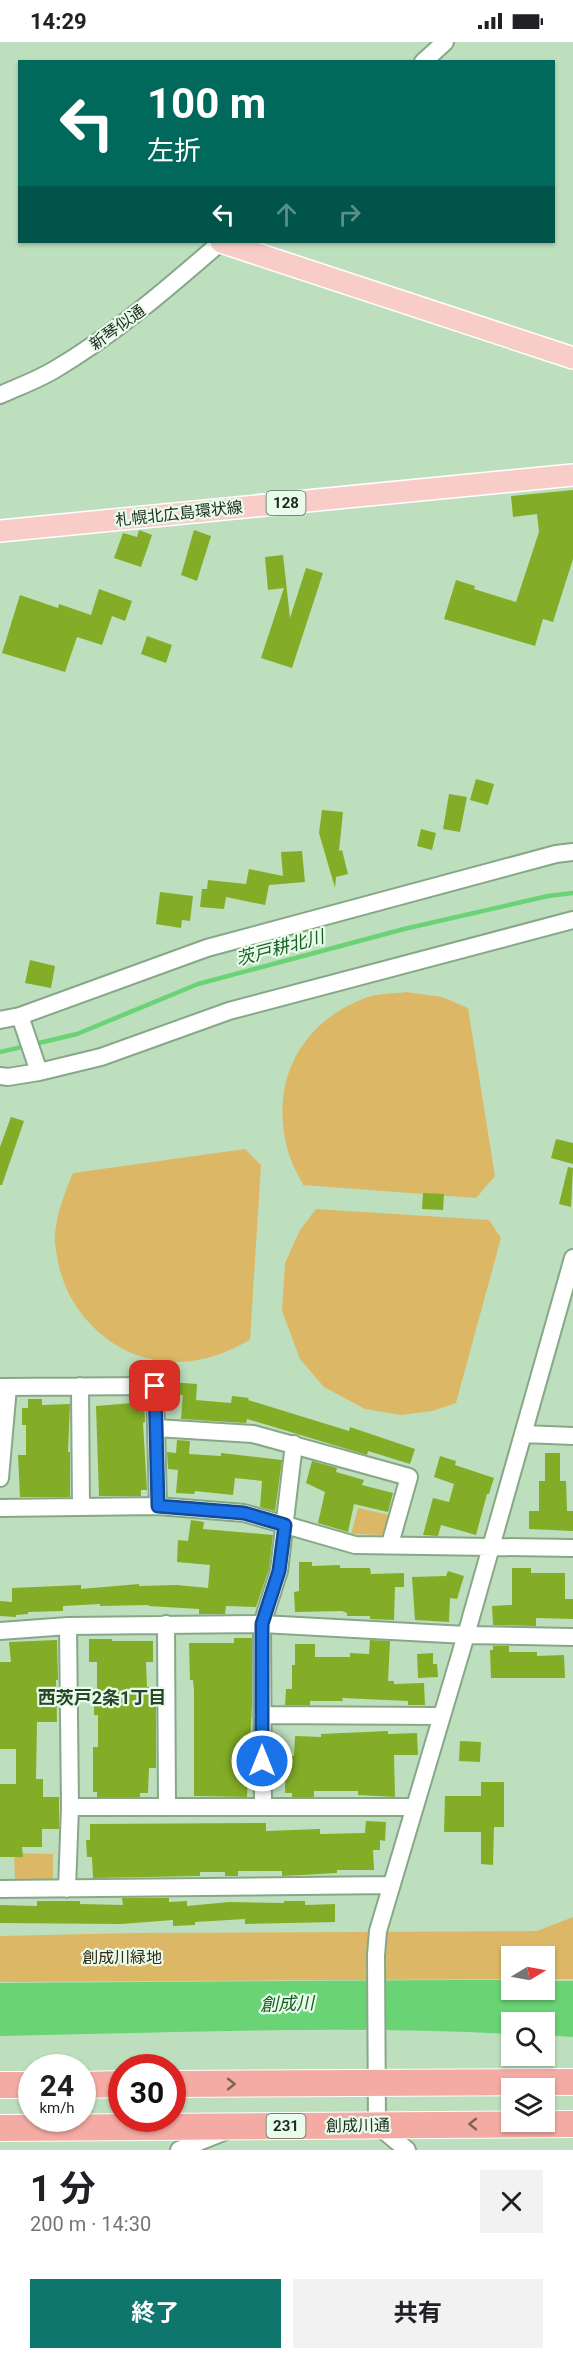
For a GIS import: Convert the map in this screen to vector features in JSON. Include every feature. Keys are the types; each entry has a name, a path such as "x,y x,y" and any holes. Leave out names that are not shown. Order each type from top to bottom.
{"highway":[{"path":"186,2084 573,2082"},
{"path":"0,2085 18,2085"},
{"name":"創成川通","path":"0,2128 573,2124"}],"main road":[{"path":"224,243 573,358"},
{"name":"札幌北広島環状線","path":"0,531 573,475"}],"street":[{"path":"425,60 445,42"},
{"name":"新琴似通","path":"0,395 52,371 108,335 157,298 220,243"},
{"path":"0,1020 20,1016 207,948 556,854 573,852"},
{"path":"0,1076 8,1077 39,1072 101,1057 230,1011 573,920"},
{"path":"20,1016 39,1072"},
{"path":"407,2150 377,2125 376,1955 378,1931 466,1635 573,1258"},
{"path":"80,1386 81,1507"},
{"path":"0,1478 4,1387 155,1386 158,1506"},
{"path":"156,1428 253,1434 409,1477 390,1544"},
{"path":"523,1434 573,1436"},
{"path":"263,1807 262,1624 279,1571 294,1444"},
{"path":"0,1508 158,1506 244,1513 355,1545 573,1548"},
{"path":"166,1624 167,1807"},
{"path":"0,1631 68,1626 262,1624 466,1635 573,1636"},
{"path":"68,1626 70,1807 68,1888"},
{"path":"262,1715 441,1716"},
{"path":"70,1807 414,1807"},
{"path":"0,1889 391,1885"},
{"path":"179,2150 238,2127"}],"green space":[{"path":"406,992 442,997 468,1008 495,1176 476,1198 303,1185 289,1155 283,1126 283,1102 287,1080 295,1059 307,1040 322,1023 342,1009 370,996"},
{"path":"245,1149 261,1165 250,1340 208,1358 175,1362 143,1357 125,1350 108,1339 79,1311 61,1275 55,1237 64,1195 73,1173"},
{"path":"316,1209 489,1220 501,1238 456,1403 432,1411 401,1415 365,1409 324,1387 300,1359 282,1311 285,1263 300,1230"},
{"path":"358,1508 389,1515 382,1535 351,1534"},
{"path":"14,1853 53,1854 53,1883 15,1882"},
{"name":"創成川緑地","path":"573,1917 573,1979 555,1979 555,1946 501,1946 501,1979 0,1982 0,1936 537,1931"}],"water":[{"name":"創成川","path":"501,1980 501,2000 555,2000 555,1981 573,1981 573,2037 555,2036 555,2012 501,2012 501,2034 319,2030 0,2036 0,1983"}],"building":[{"path":"573,490 573,559 553,622 543,619 535,646 444,619 456,580 475,586 474,589 516,602 539,532 537,514 513,517 511,496"},
{"path":"139,530 152,535 141,567 114,558 123,533 137,537"},
{"path":"194,530 211,536 197,581 181,575"},
{"path":"283,555 290,618 306,568 323,573 292,668 261,658 284,588 268,590 265,557"},
{"path":"99,589 132,601 125,621 112,616 102,645 77,637 65,672 2,653 20,595 58,608 59,604 91,615"},
{"path":"147,636 172,645 166,663 141,654"},
{"path":"476,779 494,784 488,805 470,800"},
{"path":"449,794 467,797 460,832 443,829"},
{"path":"322,810 343,812 339,851 342,850 348,874 336,877 335,888 319,833"},
{"path":"421,829 436,833 432,850 417,846"},
{"path":"302,851 305,882 269,885 265,905 226,897 224,909 200,907 202,889 207,889 208,880 246,884 249,869 283,876 281,852"},
{"path":"160,892 193,896 190,921 182,920 181,928 156,924"},
{"path":"30,960 55,966 51,988 25,983"},
{"path":"11,1117 24,1121 2,1185 0,1185 0,1147"},
{"path":"556,1139 573,1143 573,1164 551,1158"},
{"path":"568,1167 573,1168 571,1207 559,1204"},
{"path":"423,1193 444,1194 443,1210 422,1209"},
{"path":"168,1382 197,1384 196,1400 231,1403 232,1396 249,1398 248,1400 349,1431 350,1427 415,1449 410,1464 368,1451 367,1455 247,1419 246,1423 181,1419 183,1395 167,1394"},
{"path":"28,1399 42,1399 42,1405 70,1404 68,1452 70,1452 70,1497 20,1497 18,1455 26,1455 26,1425 22,1425 22,1408 28,1408"},
{"path":"144,1402 147,1490 141,1490 141,1496 99,1496 96,1406"},
{"path":"177,1440 190,1441 189,1454 221,1456 221,1453 282,1460 275,1511 260,1507 262,1481 235,1478 233,1495 195,1491 194,1494 176,1493 178,1470 168,1469 167,1452 176,1453"},
{"path":"545,1453 560,1453 560,1481 566,1481 567,1511 573,1511 573,1531 529,1529 529,1511 539,1511 539,1481 545,1481"},
{"path":"440,1456 456,1461 455,1465 494,1478 489,1494 487,1494 476,1535 441,1525 438,1536 423,1535 433,1498 449,1502 454,1484 434,1477"},
{"path":"312,1461 337,1468 336,1472 364,1480 362,1485 393,1493 388,1512 354,1504 348,1532 318,1523 325,1492 306,1483"},
{"path":"191,1520 204,1522 203,1529 273,1535 269,1569 256,1607 226,1606 225,1614 199,1614 199,1609 148,1605 100,1606 100,1604 63,1606 63,1611 28,1612 28,1614 16,1615 16,1617 0,1616 0,1601 12,1602 12,1588 81,1585 81,1589 139,1584 139,1586 177,1585 208,1588 210,1565 177,1562 178,1540 188,1541"},
{"path":"299,1562 312,1562 312,1566 340,1565 340,1568 370,1568 371,1574 404,1573 404,1587 395,1587 394,1620 370,1619 370,1616 347,1616 347,1613 342,1611 295,1612 294,1592 299,1591"},
{"path":"512,1568 531,1568 531,1573 565,1573 565,1599 573,1599 573,1619 536,1618 536,1626 493,1625 492,1606 512,1605"},
{"path":"448,1571 464,1576 457,1599 450,1598 449,1622 415,1620 412,1577 446,1576"},
{"path":"234,1638 252,1638 249,1763 252,1764 252,1777 248,1776 247,1797 194,1796 194,1691 193,1680 190,1680 189,1643 234,1643"},
{"path":"89,1639 153,1641 153,1662 146,1662 147,1687 156,1687 156,1768 149,1768 148,1793 140,1793 140,1797 97,1797 97,1792 93,1792 93,1747 98,1747 98,1715 94,1715 94,1697 97,1697 97,1662 89,1662"},
{"path":"57,1640 57,1722 37,1722 36,1779 43,1779 43,1797 59,1797 59,1829 42,1829 42,1847 22,1847 23,1857 0,1857 0,1784 16,1784 16,1749 0,1749 0,1662 11,1662 9,1642"},
{"path":"370,1640 390,1641 388,1681 394,1681 394,1684 424,1683 425,1705 408,1705 408,1701 342,1698 343,1701 310,1701 310,1705 285,1705 286,1689 292,1689 295,1644 315,1644 315,1657 350,1657 350,1653 369,1654"},
{"path":"493,1646 509,1646 509,1652 537,1652 537,1656 564,1655 565,1678 491,1678 490,1650 493,1650"},
{"path":"433,1653 433,1664 437,1664 438,1677 418,1678 417,1654"},
{"path":"388,1731 388,1734 417,1733 418,1755 394,1755 395,1797 358,1795 358,1791 314,1791 314,1797 292,1797 292,1793 285,1793 285,1773 290,1773 290,1756 294,1756 295,1736 321,1737 321,1734"},
{"path":"460,1741 481,1742 480,1762 459,1761"},
{"path":"481,1782 504,1782 504,1827 494,1827 493,1865 481,1864 481,1832 444,1832 445,1796 481,1796"},
{"path":"366,1821 386,1822 385,1841 380,1840 380,1850 373,1850 374,1870 337,1870 337,1873 282,1876 282,1871 238,1871 238,1876 225,1876 225,1872 200,1872 200,1876 93,1878 92,1857 87,1857 86,1840 90,1840 90,1824 266,1823 266,1831 320,1829 320,1834 365,1833"},
{"path":"122,1898 169,1898 169,1902 187,1901 187,1906 229,1902 284,1903 284,1901 305,1901 305,1905 335,1904 335,1922 245,1924 245,1919 195,1922 195,1925 173,1926 173,1920 121,1924 0,1923 0,1905 37,1906 37,1901 80,1901 80,1904 123,1905"}],"waterway":[{"name":"茨戸耕北川","path":"0,1052 77,1034 198,984 404,929 548,896 573,893"}],"district":[{"name":"西茨戸2条1丁目","path":"102,1698"}],"route":[{"path":"155,1386 158,1506 244,1513 285,1525 279,1571 262,1624 262,1761"}]}
